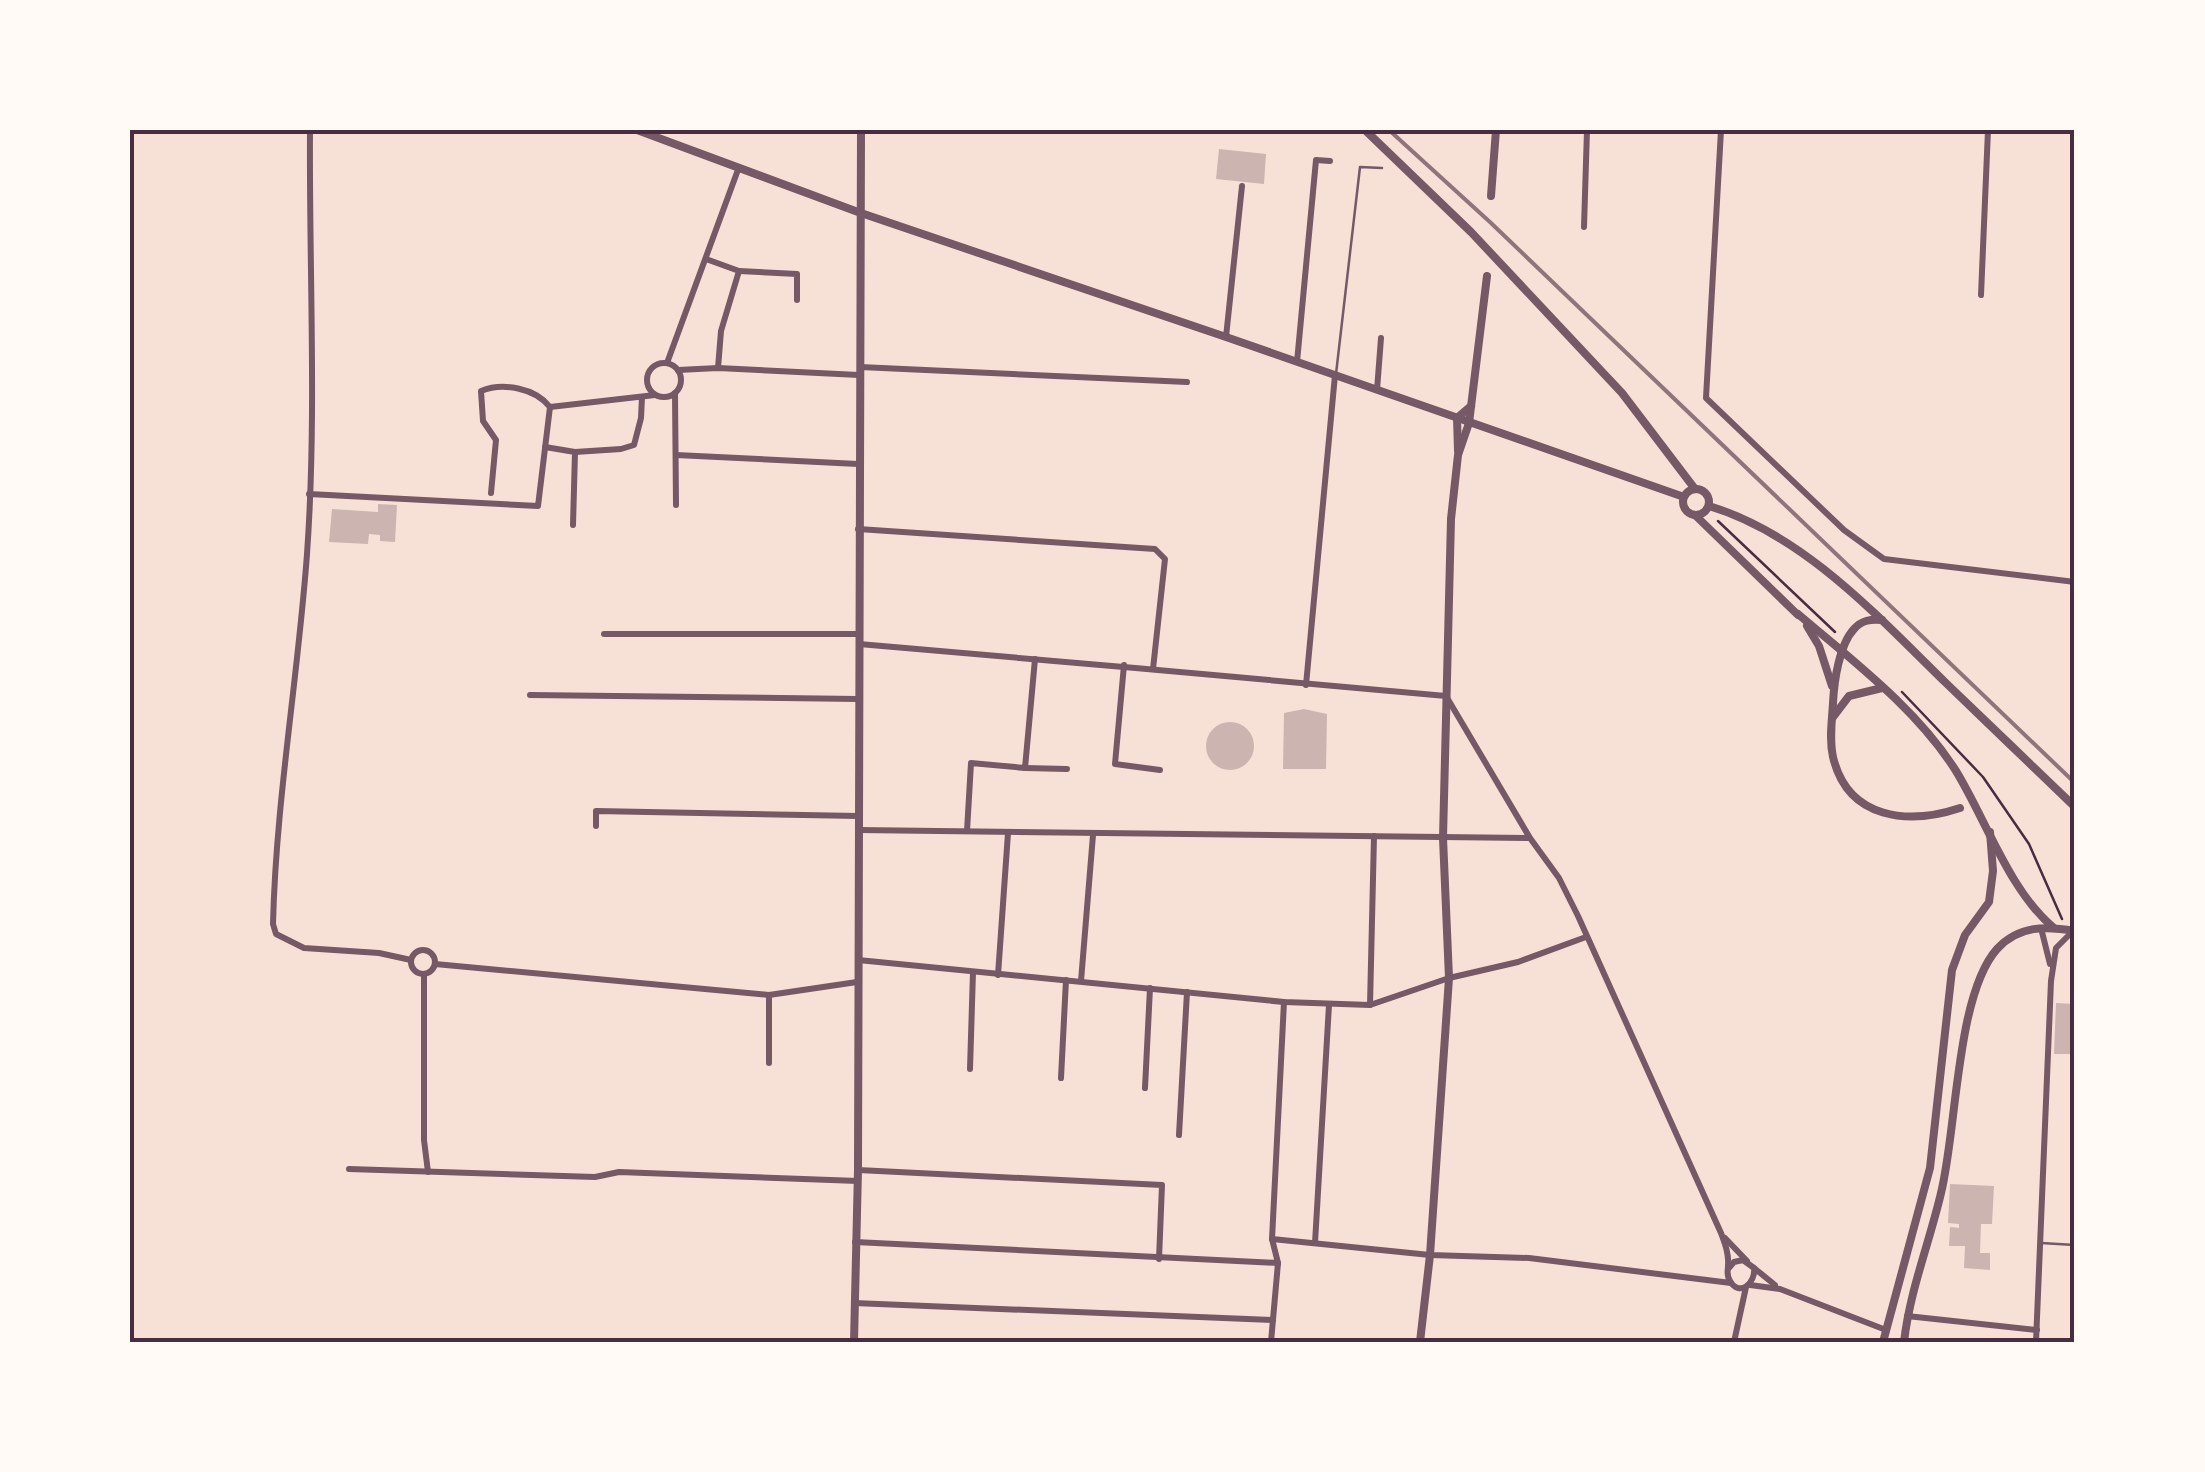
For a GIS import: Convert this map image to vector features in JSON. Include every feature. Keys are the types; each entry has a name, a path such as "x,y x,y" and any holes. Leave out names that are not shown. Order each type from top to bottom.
{"street":[{"path":"310,130 314,354 307,554 280,796 273,924 276,934 304,948 379,953 412,960"},
{"path":"637,130 858,212 1684,498"},
{"path":"854,1342 858,1181 861,130"},
{"path":"1365,130 1470,232 1622,394 1694,489 1706,494 1708,508"},
{"path":"1491,196 1496,130"},
{"path":"1584,227 1587,130"},
{"path":"1721,130 1706,398 1868,550 1884,559 2075,582"},
{"path":"1981,296 1988,130"},
{"path":"1297,362 1316,160 1330,160"},
{"path":"667,363 740,166"},
{"path":"1226,337 1242,186"},
{"path":"706,258 739,271 797,274 797,300"},
{"path":"718,368 721,332 739,271"},
{"path":"1458,455 1469,422 1486,276"},
{"path":"1377,390 1381,338"},
{"path":"655,395 648,387 647,376 656,364 667,363 678,370 858,371 1187,382"},
{"path":"676,505 675,393 681,380 678,370"},
{"path":"1306,685 1336,375"},
{"path":"309,494 538,506 550,407 526,389 481,391 482,421 496,440 490,493"},
{"path":"550,407 675,393"},
{"path":"545,447 575,452 622,449 634,444 642,418 642,396"},
{"path":"1457,418 1471,406"},
{"path":"1420,1342 1430,1255 1449,978 1443,838 1457,418"},
{"path":"574,525 575,452"},
{"path":"676,454 858,464"},
{"path":"1684,498 1694,489"},
{"path":"1684,498 1685,510 1696,516 1926,731 1955,770 2028,901 2054,928"},
{"path":"1696,516 1708,508"},
{"path":"1708,508 1768,530 1883,620 2075,807"},
{"path":"858,530 1156,549 1165,560 1153,669"},
{"path":"1798,614 1820,646 1833,690"},
{"path":"1883,620 1872,619 1856,626 1843,652 1833,690 1830,736 1837,770 1844,783 1868,805 1885,814 1924,818 1960,808"},
{"path":"604,634 858,639 1124,665 1187,675 1446,696"},
{"path":"1025,768 1035,659"},
{"path":"1124,665 1115,764 1160,770"},
{"path":"1832,717 1850,696 1882,688"},
{"path":"530,695 858,699"},
{"path":"1446,696 1530,838 1560,878 1721,1233 1738,1311"},
{"path":"967,831 971,763 1068,769"},
{"path":"596,826 596,811 858,816"},
{"path":"858,830 1530,838"},
{"path":"1884,1342 1930,1168 1952,970 1965,935 1989,902 1993,870 1990,832"},
{"path":"998,975 1008,833"},
{"path":"1080,981 1093,834"},
{"path":"1370,1005 1374,836"},
{"path":"1904,1342 1912,1290 1941,1194 1976,983 2000,946 2020,932 2040,927 2072,930"},
{"path":"2040,927 2048,946 2052,980"},
{"path":"2036,1342 2052,980 2056,948 2072,930"},
{"path":"858,960 1284,1002 1370,1005 1449,978 1518,962 1586,937"},
{"path":"425,950 434,956 435,964 424,974 414,970 412,960 418,951 425,950"},
{"path":"435,964 769,995 858,982"},
{"path":"970,1069 972,972"},
{"path":"424,974 424,1140 428,1172"},
{"path":"1060,1078 1066,980"},
{"path":"1145,1088 1150,988"},
{"path":"1179,1136 1188,992"},
{"path":"769,995 769,1063"},
{"path":"1270,1342 1278,1264 1272,1239 1284,1002"},
{"path":"1315,1243 1329,1005"},
{"path":"349,1169 596,1177 619,1172 858,1181"},
{"path":"858,1170 1162,1185 1159,1260"},
{"path":"1721,1233 1780,1289"},
{"path":"1272,1239 1430,1255 1528,1258 1780,1289 1886,1330"},
{"path":"854,1242 1278,1264"},
{"path":"1707,1279 1728,1270 1734,1262 1751,1265"},
{"path":"1734,1342 1738,1311 1755,1277 1751,1265"},
{"path":"854,1302 1273,1320"},
{"path":"1907,1316 2037,1330"}],"lane":[{"path":"1336,375 1360,167 1382,168"},
{"path":"2039,1243 2075,1245"}],"path":[{"path":"1708,508 1832,627 1843,652"},
{"path":"1882,688 1905,692 1983,777 2029,844 2072,930"}],"building":[{"path":"1219,149 1266,154 1264,184 1216,179"},
{"path":"378,504 397,505 395,542 380,541 380,535 369,534 368,544 329,542 332,509 378,512"},
{"path":"1304,709 1327,714 1326,769 1283,769 1284,713"},
{"path":"1230,722 1247,729 1254,746 1247,763 1230,770 1213,763 1206,746 1213,729"},
{"path":"2056,1003 2075,1004 2075,1054 2054,1054"},
{"path":"1950,1184 1994,1186 1992,1224 1981,1224 1980,1253 1990,1253 1990,1270 1964,1268 1965,1246 1949,1246 1950,1227 1959,1228 1959,1224 1948,1223"}],"railway":[{"path":"1389,130 2075,783"}]}
